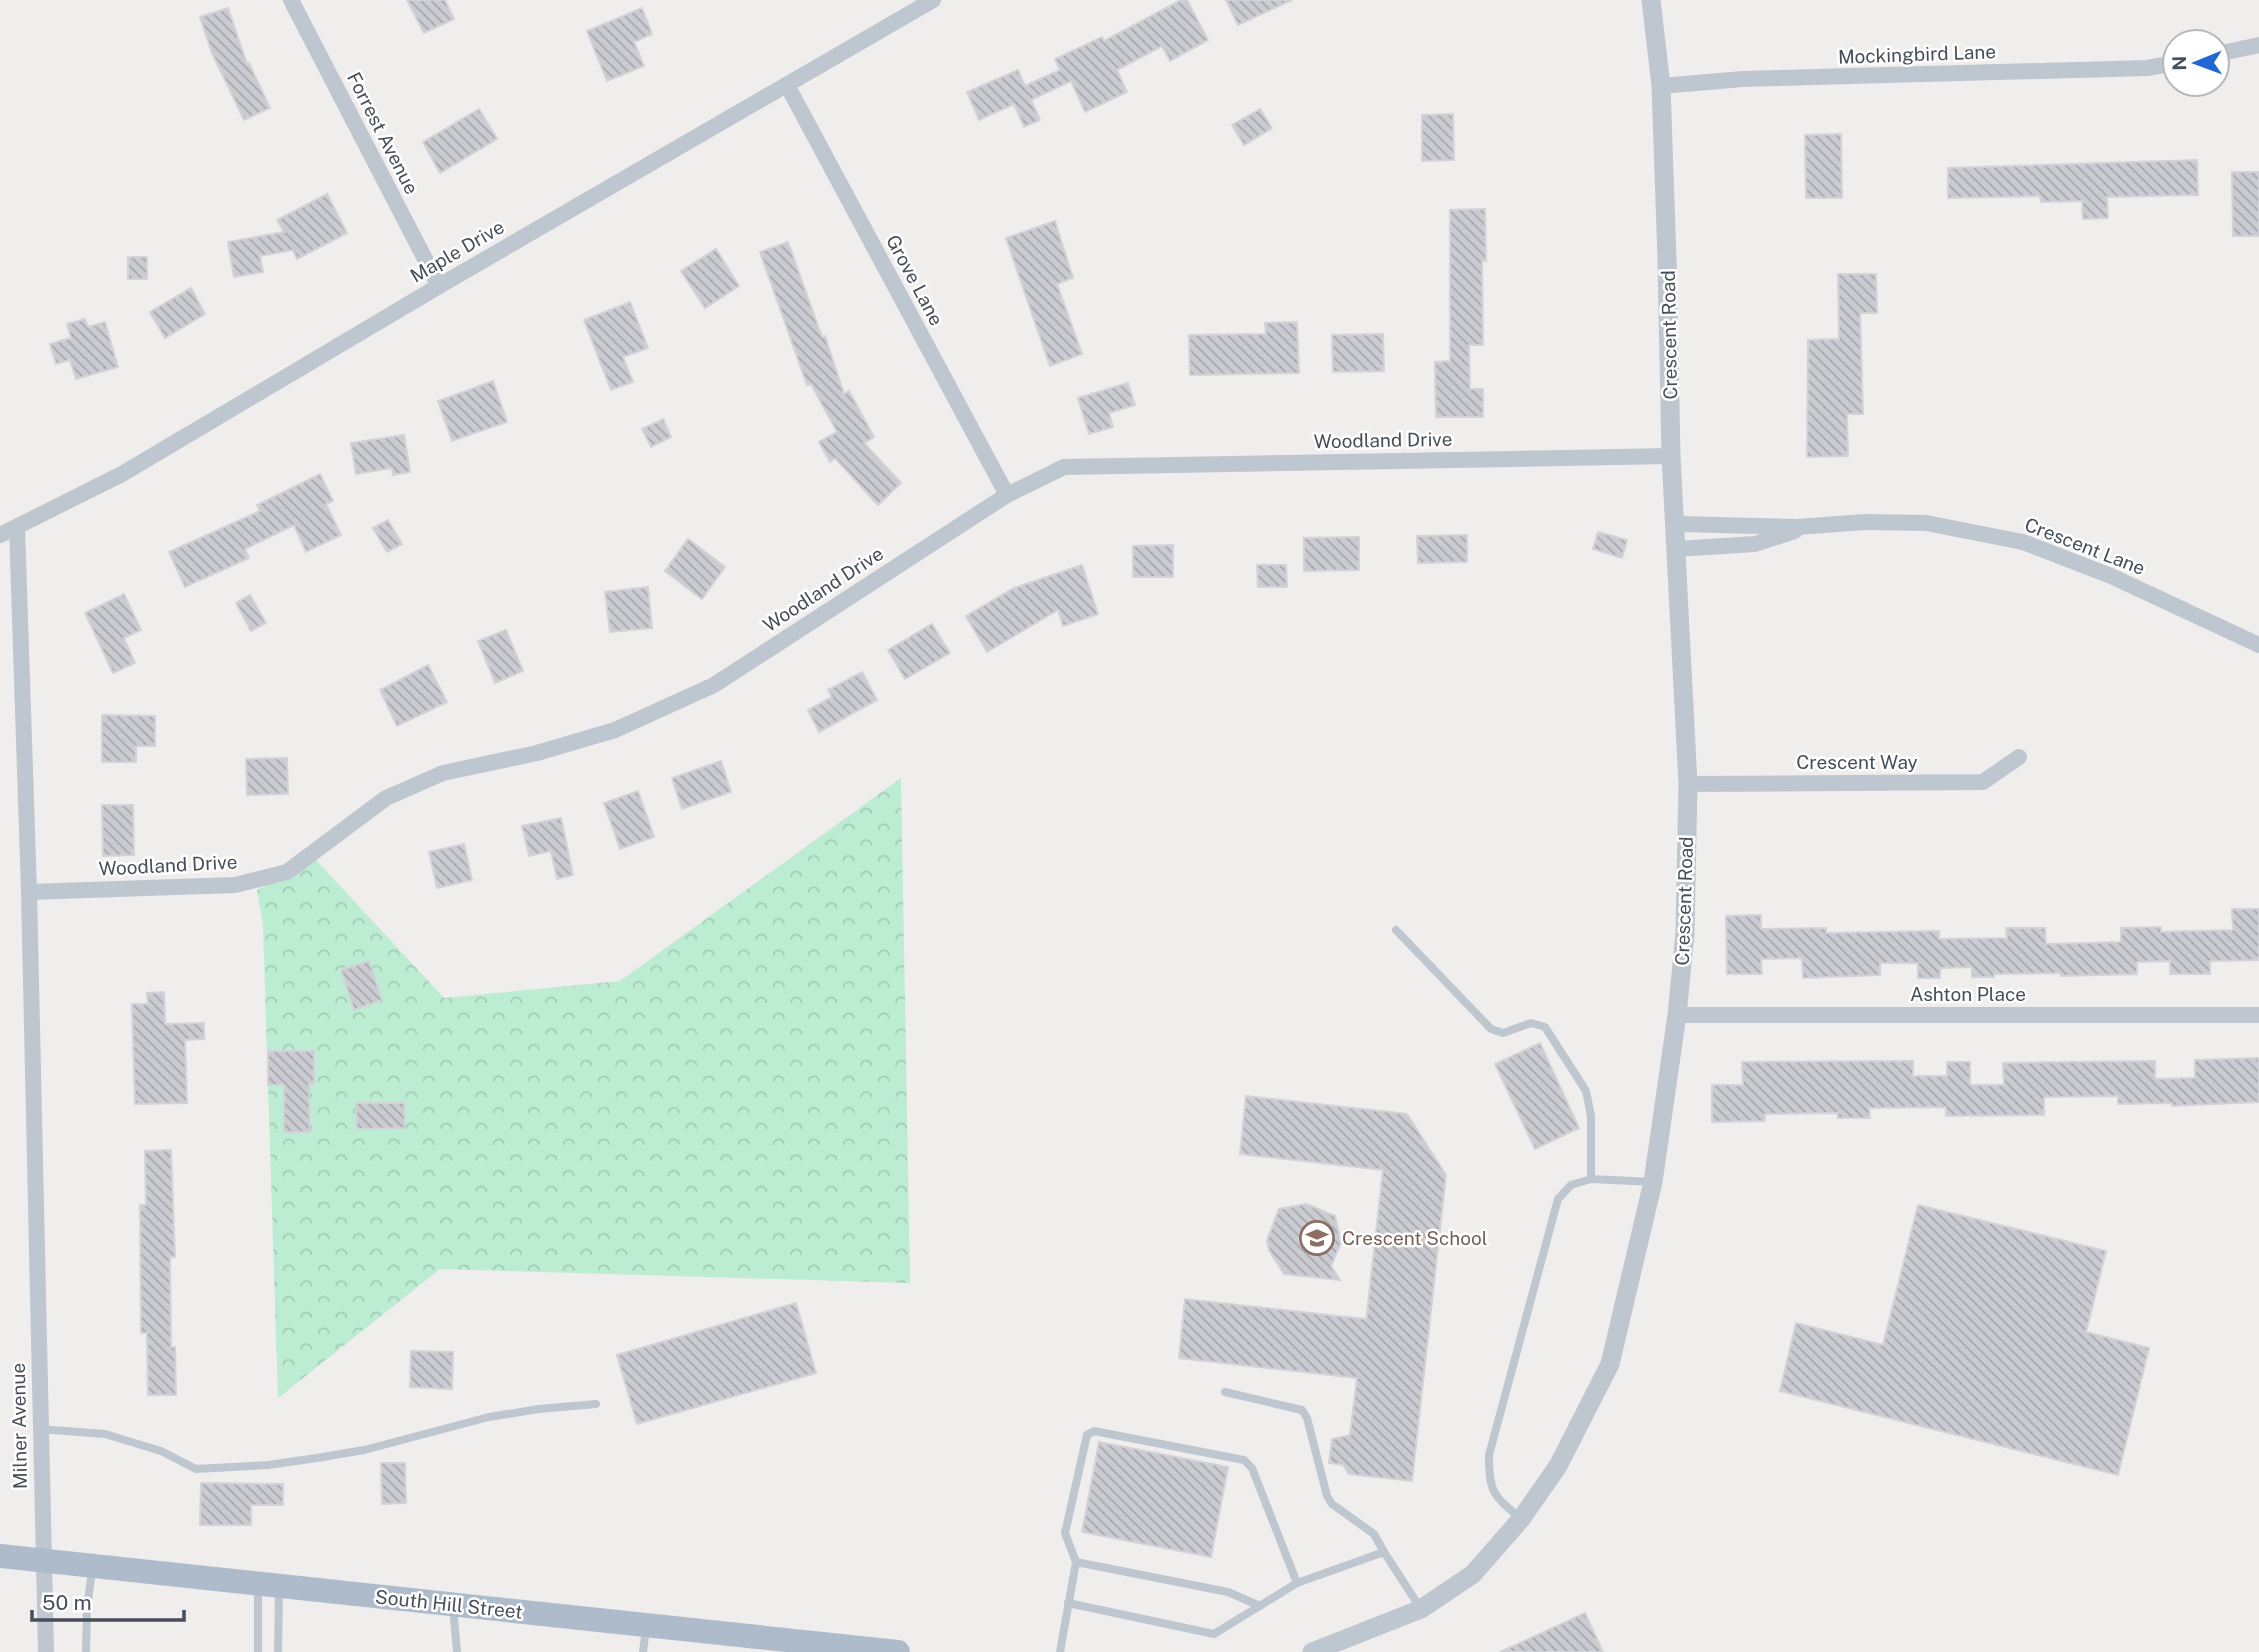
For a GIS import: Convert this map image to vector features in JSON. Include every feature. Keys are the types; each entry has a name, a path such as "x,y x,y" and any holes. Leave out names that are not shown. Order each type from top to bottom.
{"main road":[{"name":"South Hill Street","path":"0,1556 898,1652"}],"street":[{"name":"Forrest Avenue","path":"290,0 439,286"},
{"name":"Maple Drive","path":"0,534 122,474 439,286 933,0"},
{"name":"Crescent Road","path":"1312,1652 1421,1609 1473,1574 1521,1519 1558,1466 1610,1364 1653,1182 1678,1014 1685,933 1688,784 1671,456 1661,86 1651,0"},
{"path":"2231,51 2259,45"},
{"name":"Mockingbird Lane","path":"1661,86 1743,79 2147,68 2161,65"},
{"name":"Grove Lane","path":"787,86 1007,495"},
{"name":"Woodland Drive","path":"29,892 235,886 287,872 386,798 443,774 537,753 615,730 714,685 1007,495 1064,467 1671,456"},
{"name":"Crescent Lane","path":"1676,524 1811,526 1865,522 1926,523 2023,542 2111,576 2259,645"},
{"path":"1677,549 1755,544 1811,526"},
{"name":"Milner Avenue","path":"17,527 29,892 46,1652"},
{"name":"Crescent Way","path":"1688,784 1983,782 2019,757"},
{"name":"Ashton Place","path":"1678,1014 2259,1016"}],"lane":[{"path":"1396,930 1492,1029 1503,1033 1531,1023 1545,1027 1586,1091 1591,1116 1591,1179"},
{"path":"1521,1519 1497,1498 1489,1483 1489,1455 1558,1199 1571,1185 1591,1179 1653,1182"},
{"path":"1225,1392 1302,1410 1307,1418 1327,1496 1332,1504 1374,1534 1421,1609"},
{"path":"40,1429 105,1434 161,1451 196,1469 268,1465 317,1458 364,1450 489,1417 596,1404"},
{"path":"1060,1652 1076,1562 1065,1533 1087,1435 1094,1431 1244,1460 1252,1468 1297,1583"},
{"path":"1068,1603 1214,1634 1297,1583 1384,1552"},
{"path":"1076,1562 1227,1592 1260,1606"},
{"path":"86,1652 92,1567"},
{"path":"258,1652 269,1586"},
{"path":"269,1586 278,1652"},
{"path":"453,1605 457,1652"},
{"path":"643,1652 647,1625"}],"green space":[{"path":"901,778 910,1283 440,1269 278,1398 263,925 257,890 316,860 444,998 620,981"}],"building":[{"path":"407,0 445,0 454,19 424,33"},
{"path":"1181,0 1187,0 1208,40 1170,61 1162,46 1117,70 1127,92 1085,112 1071,81 1031,100 1040,120 1024,127 1014,104 979,120 967,92 1018,70 1025,86 1060,70 1055,59 1102,37 1104,41"},
{"path":"1226,0 1292,0 1238,25"},
{"path":"228,8 247,64 249,63 270,108 244,120 212,53 200,17"},
{"path":"642,8 652,34 634,42 644,66 607,81 587,31"},
{"path":"479,109 497,139 440,173 423,142"},
{"path":"1260,109 1272,128 1244,145 1232,125"},
{"path":"1453,114 1454,160 1422,161 1422,115"},
{"path":"1841,134 1842,198 1806,198 1805,135"},
{"path":"2197,160 2198,195 2107,197 2108,218 2083,219 2082,201 2041,202 2040,196 1948,198 1948,168"},
{"path":"2232,172 2259,172 2259,236 2233,236"},
{"path":"327,194 347,233 297,259 293,250 260,256 263,272 234,277 228,242 284,232 277,220"},
{"path":"1485,209 1486,261 1482,261 1483,345 1469,345 1470,389 1483,389 1483,417 1436,417 1435,362 1450,361 1450,210"},
{"path":"1055,221 1073,278 1057,284 1082,354 1050,366 1006,238"},
{"path":"788,242 822,337 825,336 844,394 849,391 874,437 864,443 901,483 878,505 835,458 830,462 819,442 837,432 811,384 807,385 760,252"},
{"path":"716,249 739,286 705,308 681,271"},
{"path":"128,257 147,257 147,279 128,279"},
{"path":"1838,274 1876,274 1877,313 1860,313 1863,414 1847,414 1848,456 1807,457 1808,340 1839,339"},
{"path":"191,288 205,314 165,338 150,312"},
{"path":"630,302 648,348 623,357 633,382 611,390 584,320"},
{"path":"85,319 88,327 105,322 118,367 76,379 70,360 56,364 50,344 71,338 67,324"},
{"path":"1297,322 1299,373 1190,375 1189,335 1266,334 1265,323"},
{"path":"1383,334 1384,371 1333,372 1332,335"},
{"path":"493,381 507,422 452,441 438,401"},
{"path":"1128,383 1135,405 1109,413 1113,427 1089,434 1078,398"},
{"path":"663,419 671,437 651,447 642,429"},
{"path":"404,435 410,472 393,475 392,468 356,474 351,443"},
{"path":"320,474 333,501 326,504 341,535 306,552 294,525 245,549 249,558 185,587 169,552 260,511 257,505"},
{"path":"388,520 402,544 387,552 373,528"},
{"path":"1598,532 1627,540 1622,558 1593,549"},
{"path":"1467,535 1467,562 1418,563 1417,536"},
{"path":"1359,537 1359,570 1304,571 1304,538"},
{"path":"688,539 725,567 702,599 665,571"},
{"path":"1173,545 1173,577 1133,577 1133,546"},
{"path":"1082,565 1098,614 1063,626 1058,610 987,652 966,616 1014,588"},
{"path":"1257,565 1286,565 1287,587 1258,587"},
{"path":"648,587 652,628 610,632 605,592"},
{"path":"124,594 141,630 124,638 135,663 113,673 85,613"},
{"path":"250,595 266,623 251,631 236,603"},
{"path":"932,624 950,653 905,679 888,650"},
{"path":"506,630 523,671 495,683 478,641"},
{"path":"428,665 447,702 397,726 380,690"},
{"path":"862,672 877,700 819,732 808,710 832,697 828,690"},
{"path":"102,715 155,716 155,746 136,746 136,762 102,762"},
{"path":"287,758 288,794 247,795 246,759"},
{"path":"721,761 731,792 682,809 672,778"},
{"path":"638,791 654,837 620,849 604,803"},
{"path":"102,805 133,805 134,855 103,856"},
{"path":"561,818 573,875 557,879 551,851 529,856 522,826"},
{"path":"464,844 472,880 437,888 429,852"},
{"path":"2232,909 2259,909 2259,960 2210,961 2210,974 2170,974 2170,961 2137,962 2137,974 1994,974 1994,977 1972,977 1972,967 1940,968 1940,978 1918,978 1918,963 1880,963 1880,975 1803,978 1802,958 1761,959 1762,974 1727,974 1726,916 1761,915 1761,929 1826,928 1826,933 1939,931 1939,939 2007,938 2006,928 2045,928 2046,944 2121,942 2121,928 2161,927 2161,932 2233,930"},
{"path":"369,961 382,1000 354,1010 341,970"},
{"path":"164,992 165,1024 204,1023 204,1039 185,1040 187,1103 135,1104 132,1004 148,1004 147,993"},
{"path":"1540,1043 1579,1128 1535,1149 1495,1064"},
{"path":"268,1051 314,1051 314,1084 309,1084 310,1132 284,1132 284,1085 268,1085"},
{"path":"2259,1058 2259,1102 2172,1106 2172,1103 2118,1104 2118,1096 2044,1097 2044,1115 1946,1116 1946,1107 1869,1108 1870,1118 1838,1118 1838,1113 1765,1114 1765,1121 1712,1122 1712,1085 1743,1085 1742,1062 1913,1061 1913,1076 1947,1076 1947,1062 1970,1062 1970,1085 2004,1085 2003,1063 2155,1061 2155,1079 2195,1078 2195,1060"},
{"path":"1246,1096 1407,1114 1446,1175 1412,1481 1349,1474 1343,1465 1329,1463 1332,1439 1350,1435 1357,1378 1179,1358 1185,1299 1365,1319 1366,1322 1383,1170 1240,1154"},
{"path":"356,1103 404,1103 405,1128 357,1129"},
{"path":"171,1150 175,1257 170,1257 171,1347 175,1347 176,1395 148,1395 147,1333 141,1333 140,1205 146,1205 145,1151"},
{"path":"1306,1204 1335,1216 1341,1243 1331,1266 1340,1280 1284,1274 1269,1250 1267,1240 1279,1209"},
{"path":"1918,1205 2106,1251 2086,1332 2149,1348 2118,1475 1780,1391 1796,1323 1883,1345"},
{"path":"796,1303 816,1373 637,1424 617,1355"},
{"path":"411,1351 453,1352 452,1389 410,1387"},
{"path":"1099,1442 1228,1467 1211,1557 1082,1532"},
{"path":"381,1463 405,1463 406,1503 382,1504"},
{"path":"201,1483 283,1484 283,1505 251,1505 251,1525 200,1525"},
{"path":"1585,1613 1603,1652 1500,1652"}],"place":[{"name":"Crescent School","path":"1317,1238"}]}
